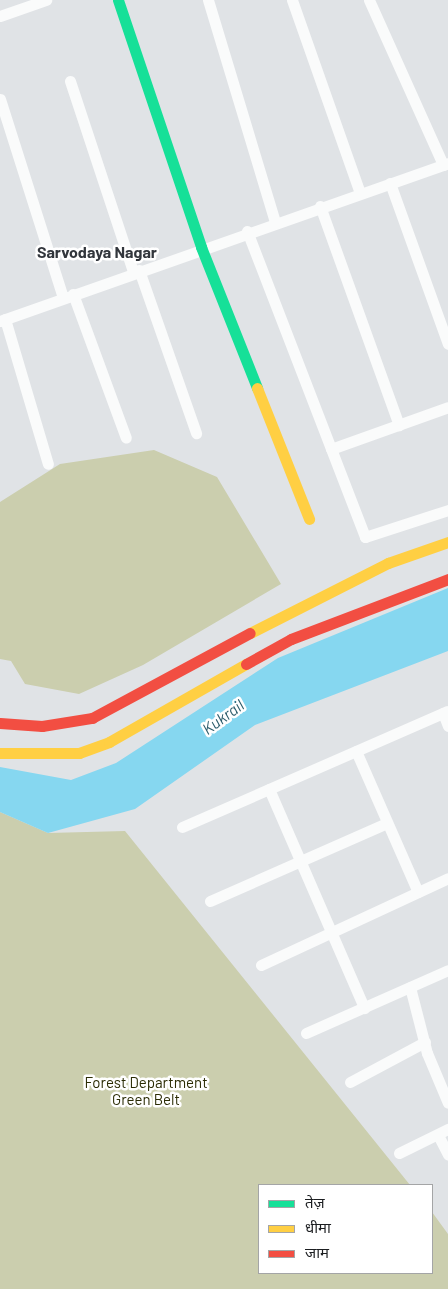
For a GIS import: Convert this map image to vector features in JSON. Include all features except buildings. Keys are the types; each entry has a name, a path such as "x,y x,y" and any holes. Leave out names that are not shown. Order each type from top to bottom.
{"street":[{"path":"0,16 46,0"},
{"path":"118,0 202,247 308,519"},
{"path":"208,0 275,222"},
{"path":"292,0 360,193"},
{"path":"48,464 3,320 247,231 445,164 369,0"},
{"path":"70,81 136,271 196,433"},
{"path":"0,99 68,296 126,438"},
{"path":"390,183 448,344"},
{"path":"320,206 399,425"},
{"path":"247,231 365,537 448,510"},
{"path":"331,449 448,407"},
{"path":"0,723 42,726 92,718 292,610 388,564 448,542"},
{"path":"0,753 80,753 109,742 291,639 448,579"},
{"path":"182,827 445,712 448,726"},
{"path":"356,751 418,892"},
{"path":"269,789 364,1008"},
{"path":"210,901 387,823"},
{"path":"260,965 448,878"},
{"path":"306,1033 448,970"},
{"path":"410,987 425,1042 448,1103"},
{"path":"350,1082 425,1042"},
{"path":"399,1154 443,1132 448,1155"}],"green space":[{"path":"154,450 217,477 281,584 143,665 79,694 25,684 11,661 0,659 0,502 60,464"},
{"name":"Forest Department Green Belt","path":"0,812 48,833 125,831 409,1184 258,1184 258,1274 433,1274 433,1213 448,1234 448,1289 0,1289"}],"water":[{"name":"Kukrail","path":"448,588 448,651 255,725 135,809 48,833 0,812 0,767 71,780 116,763 278,658"}],"traffic: fast":[{"path":"118,0 201,247 257,388"}],"traffic: slow":[{"path":"257,388 309,519"},
{"path":"250,633 388,563 448,542"},
{"path":"0,753 79,753 109,742 246,664"}],"traffic: jam":[{"path":"246,664 291,639 448,579"},
{"path":"0,723 42,726 92,718 250,633"}],"district":[{"name":"Sarvodaya Nagar","path":"97,252"}]}
